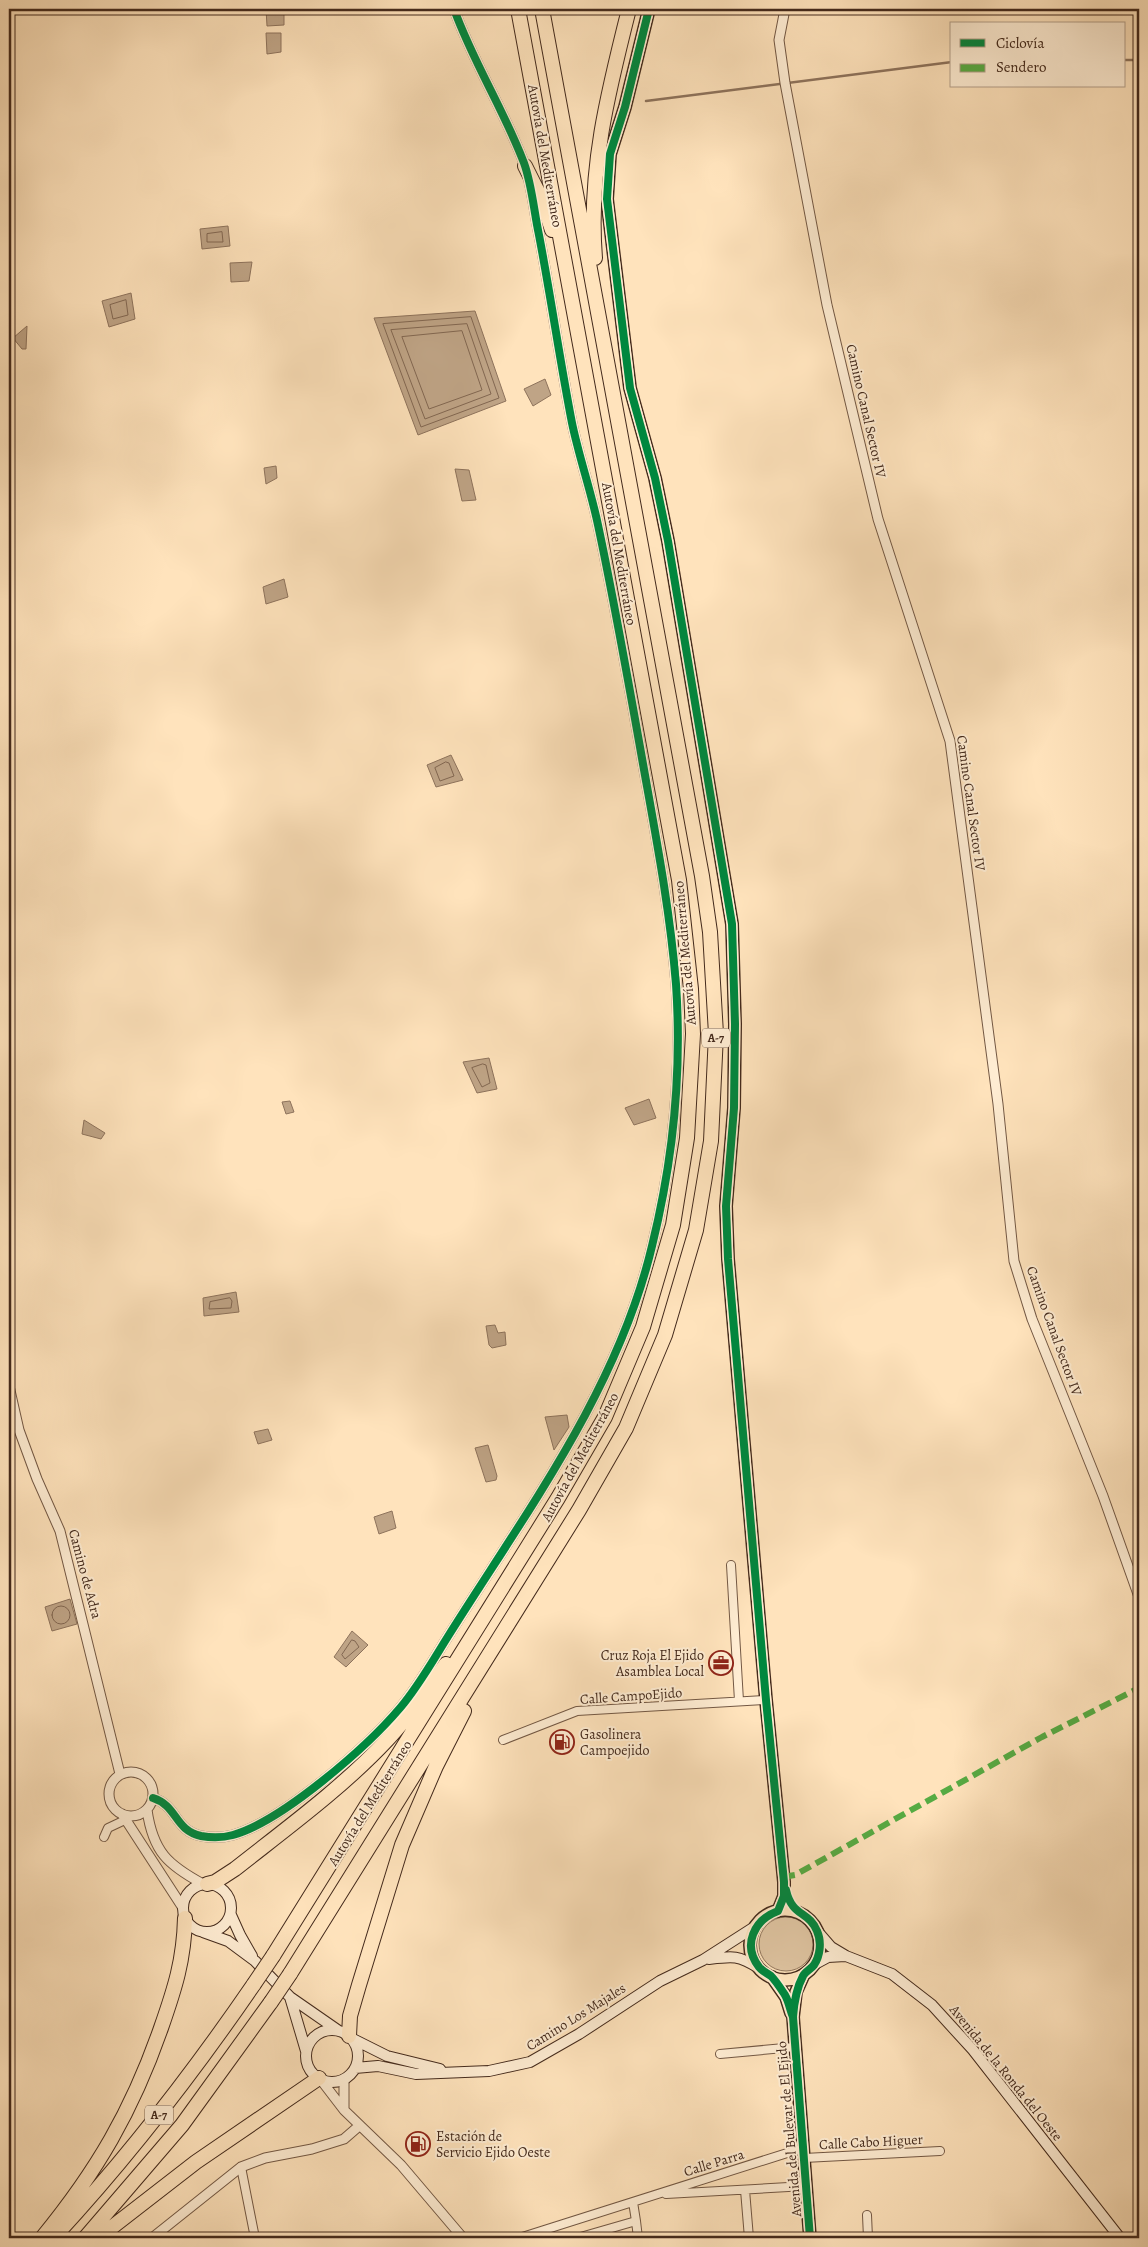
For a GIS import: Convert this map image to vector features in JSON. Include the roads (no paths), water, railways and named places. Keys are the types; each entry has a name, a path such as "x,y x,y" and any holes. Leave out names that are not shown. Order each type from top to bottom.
{"highway":[{"name":"Autovía del Mediterráneo","path":"53,2238 129,2152 202,2060 273,1956 508,1581 605,1417 643,1328 673,1225 688,1138 691,1092 691,989 679,880 518,9"},
{"name":"Autovía del Mediterráneo","path":"85,2238 182,2125 271,2002 528,1594 626,1428 665,1335 696,1230 711,1141 715,1094 715,987 702,876 542,9"},
{"path":"600,326 595,252 596,164 607,99 629,9"},
{"path":"525,166 542,200 570,288"},
{"path":"205,1884 215,1882 235,1869 347,1777 387,1740 413,1710 508,1581"},
{"path":"346,2035 358,1985 402,1846 440,1758 528,1594"},
{"path":"42,2238 81,2189 114,2138 134,2097 179,1976 185,1944 184,1913"},
{"path":"98,2238 196,2162 320,2079"}],"main road":[{"path":"649,9 625,107 610,154 607,198 630,388 654,478 668,542 732,924 736,1024 734,1108 726,1206 728,1258 766,1700 784,1882 784,1896 778,1911"},
{"path":"784,1882 787,1897 796,1912"},
{"path":"205,1884 221,1888 227,1894 230,1900 231,1915 240,1935 256,1961 228,1942 195,1930 184,1913 184,1902 191,1890 205,1884"},
{"path":"787,1910 806,1916 818,1932 819,1954 814,1964 804,1974 794,1979 782,1980 772,1977 742,1957 728,1956 703,1960 756,1926 762,1919 778,1911 787,1910"},
{"path":"203,1932 217,1931 223,1927 231,1915"},
{"path":"756,1926 751,1948 753,1958 759,1968"},
{"name":"Avenida de la Ronda del Oeste","path":"818,1932 831,1947 846,1956 892,1974 932,2005 973,2050 1120,2238"},
{"path":"814,1964 828,1957 846,1956"},
{"name":"Camino Los Majales","path":"355,2068 378,2066 416,2074 489,2071 530,2062 579,2034 660,1981 703,1960"},
{"name":"Camino Los Majales","path":"256,1961 290,1997 346,2035 388,2056 456,2072"},
{"path":"792,2017 796,1992 804,1974"},
{"path":"772,1977 786,1997 792,2017"},
{"path":"290,1997 309,2067 320,2079 336,2082 344,2079 355,2068 358,2053 346,2035 322,2032 315,2036 306,2052"},
{"name":"Avenida del Bulevar de El Ejido","path":"792,2017 810,2238"}],"street":[{"path":"154,1798 165,1802 182,1826 192,1833 220,1837 236,1834 267,1820 325,1778 363,1746 401,1707 430,1666 557,1462 601,1383 629,1319 651,1251 665,1186 674,1120 677,1054 676,998 669,917 618,623 597,519 573,426 525,166 463,33 454,9"},
{"name":"Camino Canal Sector IV","path":"785,9 779,40 785,83 827,305 878,520 950,741 998,1104 1014,1261 1032,1319 1103,1496 1139,1597"},
{"name":"Camino de Adra","path":"9,1386 19,1430 37,1479 60,1531 120,1774"},
{"path":"732,1565 740,1702"},
{"name":"Calle CampoEjido","path":"503,1740 577,1711 766,1700"},
{"path":"104,1837 108,1828 124,1817 135,1816 147,1810 154,1798 152,1784 142,1773 134,1771 120,1774 111,1784 109,1796 114,1808 124,1817 184,1913"},
{"path":"147,1810 150,1829 161,1852 171,1865 205,1884"},
{"path":"720,2054 795,2047"},
{"path":"320,2079 344,2110 400,2165 463,2238"},
{"path":"344,2079 344,2110"},
{"path":"154,2237 241,2166 265,2158 344,2139 359,2126"},
{"name":"Calle Cabo Higuer","path":"803,2153 940,2151"},
{"name":"Calle Parra","path":"519,2238 654,2194 803,2153"},
{"path":"241,2166 255,2238"},
{"path":"654,2194 806,2186"},
{"path":"745,2190 749,2238"},
{"path":"633,2202 638,2238"},
{"path":"867,2215 868,2238"},
{"path":"577,2238 636,2221"}],"water":[{"path":"266,9 284,9 284,25 267,26"},
{"path":"266,33 281,33 281,52 267,54"},
{"path":"228,226 230,246 202,249 200,229"},
{"path":"252,262 249,281 231,282 230,263"},
{"path":"131,293 135,319 109,327 102,301"},
{"path":"475,311 506,401 418,435 374,318"},
{"path":"27,326 26,349 22,349 13,338"},
{"path":"545,379 551,395 533,406 524,389"},
{"path":"276,466 277,478 266,484 264,468"},
{"path":"455,469 469,470 476,500 462,501"},
{"path":"284,579 288,597 266,604 263,587"},
{"path":"451,755 463,780 436,787 427,765"},
{"path":"489,1058 497,1089 477,1093 463,1062"},
{"path":"649,1099 656,1118 634,1125 625,1108"},
{"path":"290,1101 294,1112 286,1114 282,1102"},
{"path":"84,1120 105,1133 101,1139 82,1134"},
{"path":"236,1292 239,1312 204,1316 203,1298"},
{"path":"495,1325 498,1333 505,1332 506,1345 492,1348 489,1345 486,1326"},
{"path":"567,1415 569,1427 554,1450 545,1417"},
{"path":"268,1429 272,1440 258,1444 254,1432"},
{"path":"488,1445 497,1476 496,1480 486,1482 475,1448"},
{"path":"392,1511 396,1528 379,1534 374,1517"},
{"path":"70,1599 77,1624 52,1631 45,1607"},
{"path":"352,1631 368,1645 346,1667 334,1657"}],"waterway":[{"path":"1126,60 1139,60"},
{"path":"646,101 950,62"}],"place":[{"name":"Cruz Roja El Ejido Asamblea Local","path":"721,1663"},
{"name":"Gasolinera Campoejido","path":"562,1742"},
{"name":"Estación de Servicio Ejido Oeste","path":"418,2144"}]}
